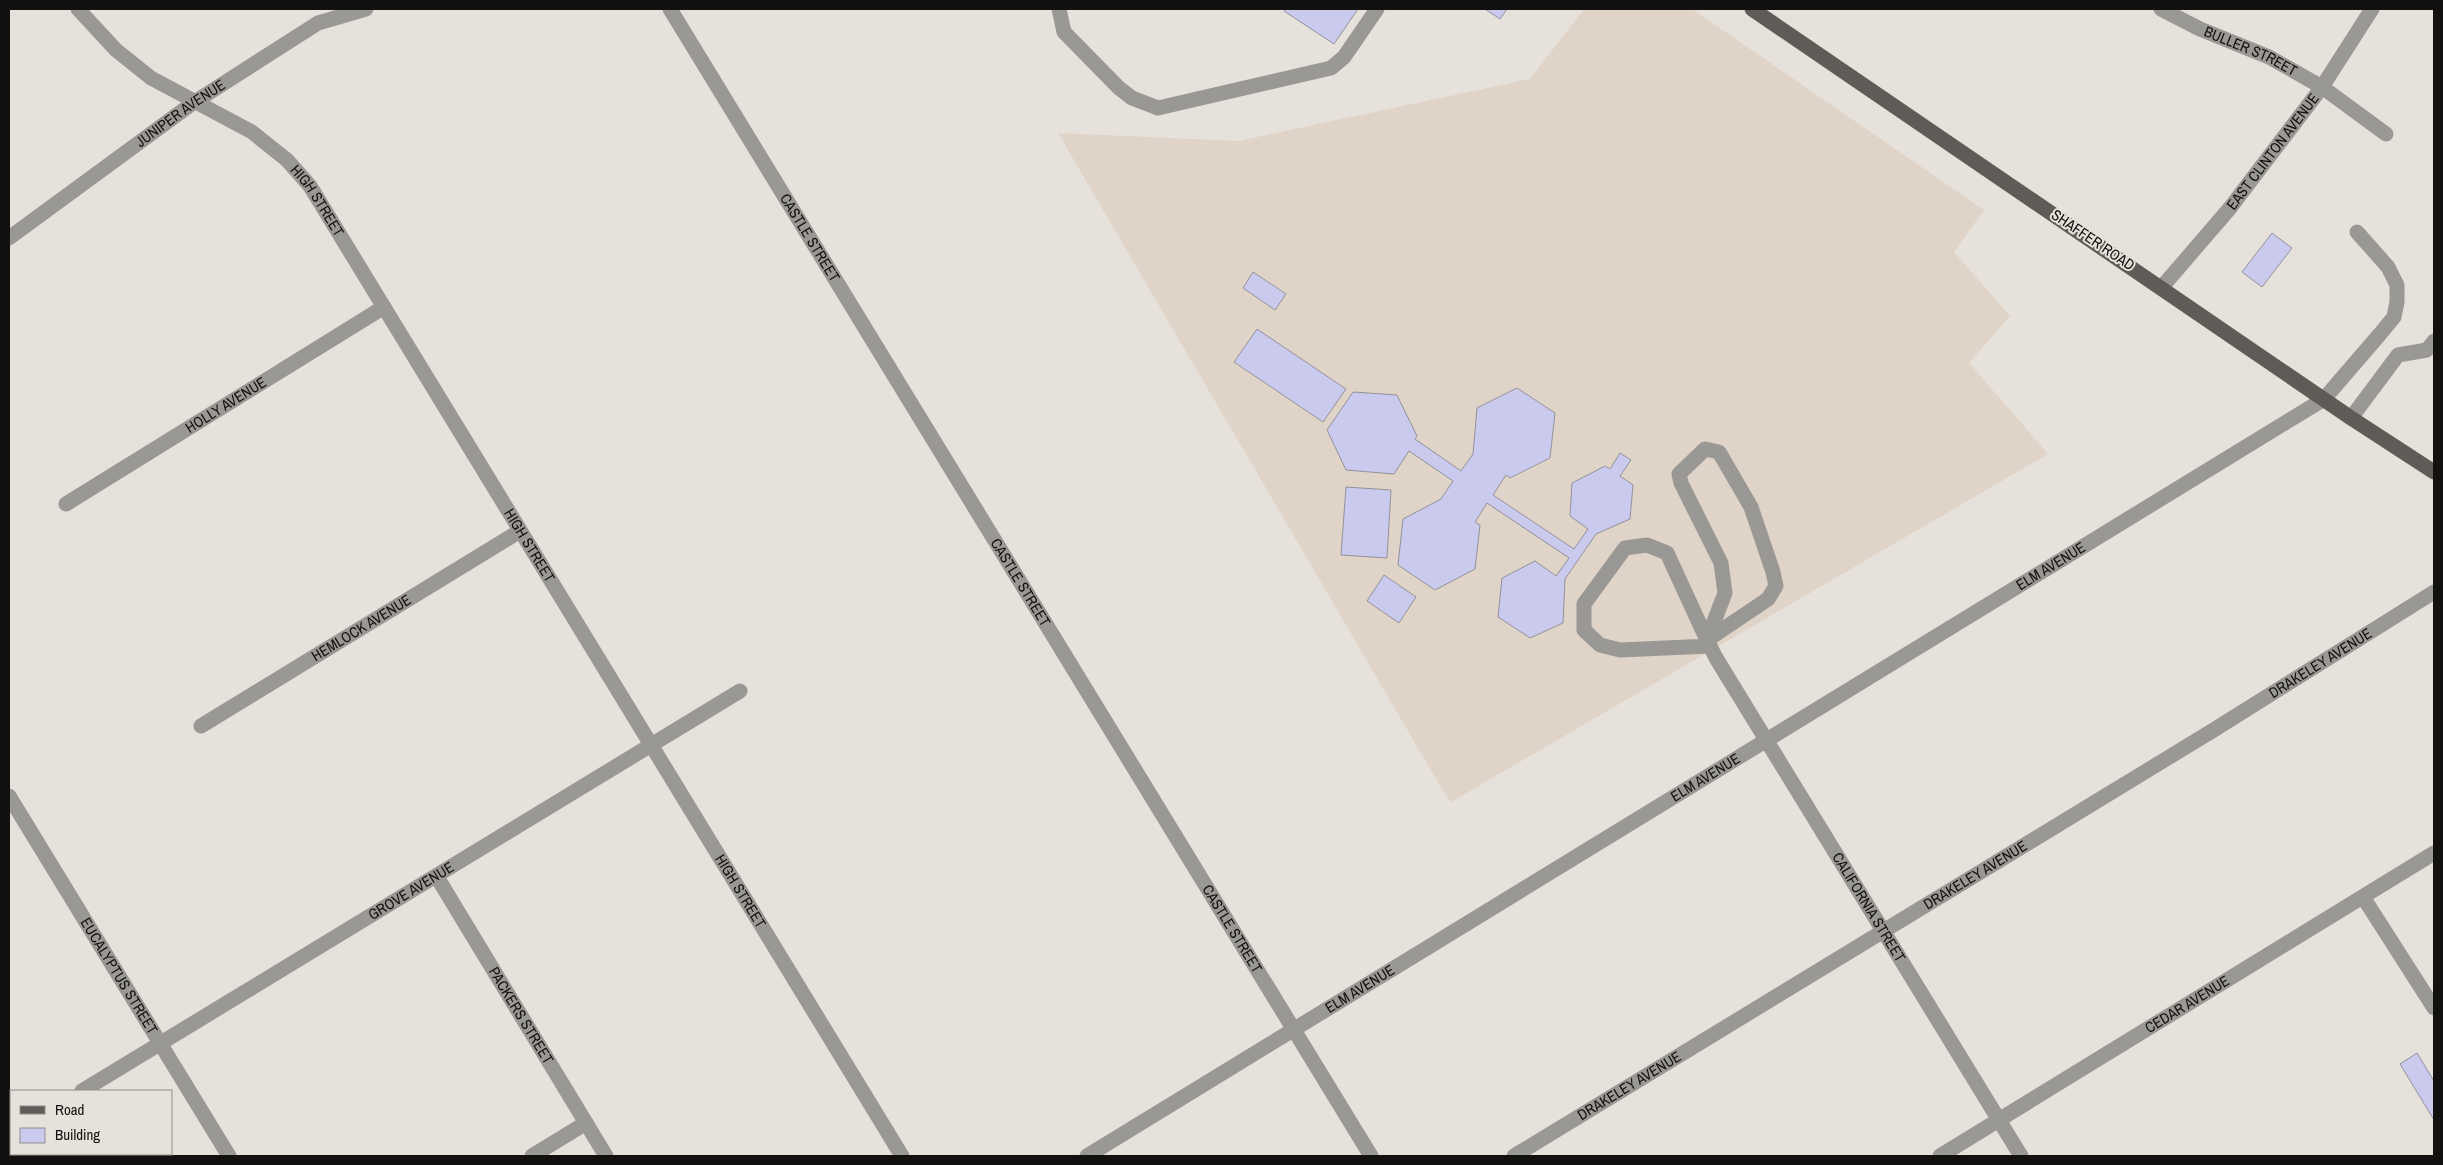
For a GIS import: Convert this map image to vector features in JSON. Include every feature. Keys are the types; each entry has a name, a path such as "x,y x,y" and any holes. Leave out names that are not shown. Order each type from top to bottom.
{"main road":[{"name":"SHAFFER ROAD","path":"1752,9 2162,287 2351,418 2434,472"}],"street":[{"name":"HIGH STREET","path":"78,9 116,50 151,78 193,103 252,132 288,160 310,186 902,1156"},
{"name":"JUNIPER AVENUE","path":"9,238 193,103 318,23 363,9"},
{"name":"CASTLE STREET","path":"670,9 1371,1156"},
{"path":"1059,9 1064,32 1119,88 1132,98 1158,108 1331,68 1344,57 1377,9"},
{"name":"BULLER STREET","path":"2161,9 2200,29 2269,57 2322,87 2386,134"},
{"name":"EAST CLINTON AVENUE","path":"2162,287 2230,208 2322,87 2372,9"},
{"name":"ELM AVENUE","path":"1087,1156 2324,399 2394,317 2397,302 2398,284 2388,267 2357,232"},
{"name":"HOLLY AVENUE","path":"66,504 384,307"},
{"path":"2351,418 2398,355 2427,350 2434,341"},
{"path":"1705,449 1719,452 1751,507 1776,586 1768,599 1711,648 1725,593 1721,563 1681,483 1679,474 1705,449"},
{"name":"HEMLOCK AVENUE","path":"202,726 520,531"},
{"name":"CALIFORNIA STREET","path":"1711,648 1620,650 1600,645 1584,630 1584,604 1625,548 1647,545 1667,553 1711,648 2021,1156"},
{"name":"DRAKELEY AVENUE","path":"1514,1156 2212,731 2434,592"},
{"name":"GROVE AVENUE","path":"84,1090 123,1068 160,1043 437,877 740,691"},
{"name":"EUCALYPTUS STREET","path":"9,796 229,1156"},
{"name":"CEDAR AVENUE","path":"1940,1156 2434,853"},
{"name":"PACKERS STREET","path":"437,877 606,1156"},
{"path":"2364,897 2434,1008"},
{"path":"532,1156 586,1123"}],"shaded area":[{"path":"1584,9 1692,9 1984,210 1954,252 2010,316 1969,363 2048,454 1451,802 1058,133 1238,141 1530,79"}],"building":[{"path":"1286,9 1358,9 1334,44 1284,11"},
{"path":"1485,9 1507,9 1500,19"},
{"path":"2272,233 2292,248 2262,287 2242,272"},
{"path":"1253,272 1286,294 1275,310 1243,288"},
{"path":"1257,329 1346,389 1323,422 1234,362"},
{"path":"1517,388 1555,413 1550,458 1510,478 1506,475 1493,495 1574,549 1588,529 1570,516 1572,483 1605,466 1610,469 1620,453 1631,460 1620,476 1633,485 1630,519 1596,534 1565,579 1563,623 1530,638 1498,617 1502,578 1535,561 1556,576 1569,558 1487,503 1475,522 1480,525 1475,569 1435,590 1398,565 1403,519 1441,499 1453,481 1409,451 1394,474 1346,470 1327,430 1353,392 1397,395 1417,436 1415,439 1461,471 1473,454 1477,408"},
{"path":"1346,487 1391,490 1387,558 1341,555"},
{"path":"1384,575 1416,597 1399,623 1367,601"},
{"path":"2417,1053 2434,1081 2434,1120 2400,1064"}]}
